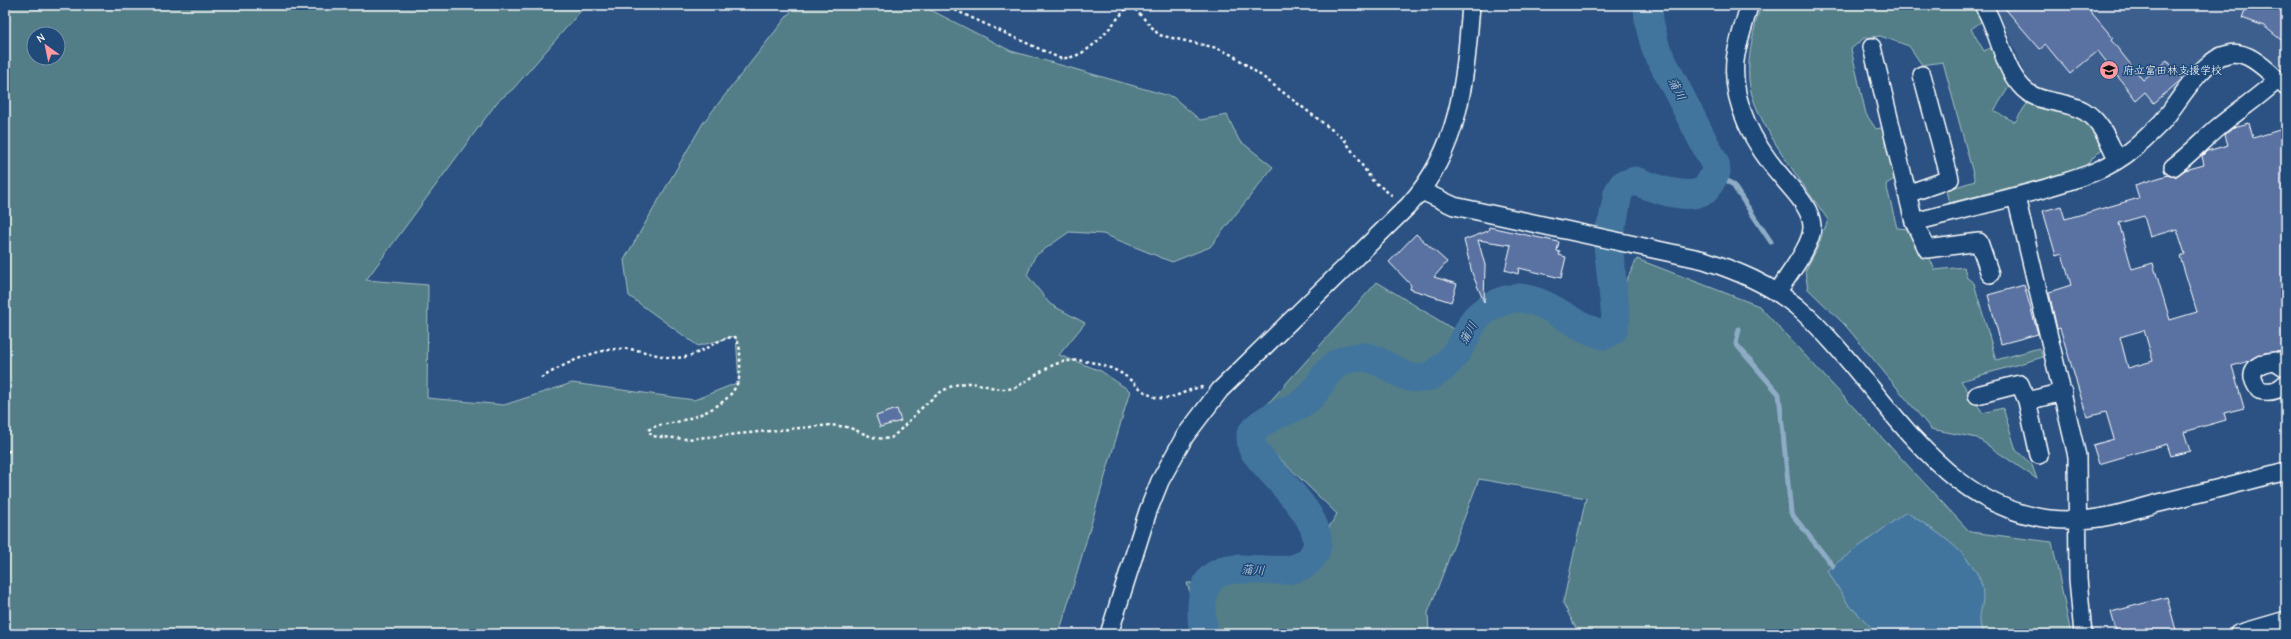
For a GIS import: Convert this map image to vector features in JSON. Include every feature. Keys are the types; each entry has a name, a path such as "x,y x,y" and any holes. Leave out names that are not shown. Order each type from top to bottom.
{"street":[{"path":"1109,634 1148,511 1160,481 1185,436 1218,392 1409,206 1432,178 1443,156 1461,99 1471,5"},
{"path":"1749,5 1735,62 1735,82 1740,105 1758,146 1804,204 1812,226 1811,236 1805,249 1777,292"},
{"path":"1983,5 1995,29 2013,74 2020,86 2031,94 2044,100 2071,106 2092,117 2102,130 2118,160"},
{"path":"1872,47 1914,222 1927,249 1979,242 1990,274"},
{"path":"1914,222 2016,197 2082,177 2118,160 2161,122 2207,65 2218,57 2240,53 2251,58 2282,83 2259,97 2216,129 2192,154 2173,167"},
{"path":"1907,194 1950,179 1922,75"},
{"path":"1422,191 1454,206 1653,248 1727,267 1777,292 1795,306 1825,334 1924,450 1942,468 1978,495 2015,512 2052,519 2077,520 2109,516 2286,471"},
{"path":"2016,197 2077,456 2078,579 2083,634"},
{"path":"2286,368 2275,360 2263,362 2256,367 2252,375 2253,382 2259,390 2269,392 2282,388 2286,383"},
{"path":"1977,395 2020,384 2027,401 2039,455"},
{"path":"2027,401 2063,392"},
{"path":"2238,634 2286,620"}],"path":[{"path":"944,5 1059,58 1067,59 1078,56 1087,50 1126,9 1135,9 1159,35 1217,48 1234,56 1267,80 1298,106 1330,127 1344,139 1372,180 1390,195 1409,206"},
{"path":"541,378 564,365 588,355 612,350 635,350 668,358 684,358 698,354 729,337 735,337 739,342 741,375 737,387 730,397 706,412 678,422 658,424 648,430 652,436 687,439 831,425 848,427 869,436 883,439 891,438 932,400 955,385 968,383 1003,389 1014,388 1064,360 1086,361 1107,367 1123,374 1153,397 1160,398 1176,396 1194,388 1212,387 1218,392"},
{"path":"5,445 9,451 5,456"}],"shaded area":[{"name":"府立富田林支援学校","path":"1996,5 2286,5 2286,78 2246,45 2215,48 2200,61 2147,130 2130,143 2116,138 2081,99 2031,87"},
{"path":"1906,512 1955,546 1975,569 1981,582 1983,595 1980,622 1983,634 1878,634 1848,604 1827,570"}],"green space":[{"path":"5,5 586,5 513,89 498,101 366,280 428,285 427,398 504,405 572,383 694,400 739,382 736,336 698,346 629,296 624,260 703,123 795,6 921,5 1011,51 1173,97 1200,120 1227,115 1239,140 1273,167 1210,247 1172,262 1103,234 1069,232 1035,256 1027,275 1050,304 1085,323 1059,355 1101,371 1130,391 1059,634 5,634"},
{"path":"1761,5 1975,5 1985,19 1971,29 1984,51 1995,46 2010,85 1994,111 2015,122 2030,99 2089,119 2103,148 2082,169 1949,203 1946,190 1975,181 1943,62 1922,65 1909,46 1880,36 1864,38 1851,49 1866,114 1876,129 1885,127 1898,177 1886,184 1897,228 1910,229 1921,258 1929,257 1935,270 1964,267 1967,278 1974,283 1996,360 2039,348 2043,357 1961,381 1983,413 2003,408 2016,450 2032,465 2037,479 1977,438 1931,429 1845,325 1808,289 1805,271 1816,251 1828,220 1769,133 1752,96 1749,80 1749,61"},
{"path":"1637,259 1759,306 1970,532 2052,542 2071,634 1579,634 1563,603 1586,498 1479,479 1428,613 1429,634 1203,634 1187,583 1296,581 1337,514 1247,427 1377,282 1453,329 1500,299 1605,325"}],"building":[{"path":"2002,5 2085,5 2113,38 2111,40 2143,80 2167,60 2182,79 2154,103 2145,92 2136,100 2098,51 2070,74 2046,45 2040,49"},
{"path":"2247,5 2286,5 2286,44 2264,26 2242,18"},
{"path":"2249,123 2253,138 2286,128 2286,351 2265,353 2249,361 2232,366 2244,408 2224,413 2226,420 2184,432 2190,451 2171,456 2167,444 2099,464 2093,445 2114,439 2106,412 2087,417 2060,328 2057,329 2049,292 2071,285 2062,254 2056,256 2043,211 2061,206 2065,219 2139,198 2135,185 2168,175 2175,177 2185,170 2204,165 2202,156 2207,151 2228,145 2225,135 2234,127","holes":["2144,216 2150,237 2177,229 2185,254 2180,256 2197,312 2170,320 2153,263 2132,269 2119,223","2144,330 2153,361 2128,368 2120,337"]},
{"path":"1489,227 1559,242 1557,251 1560,252 1559,255 1566,257 1561,278 1519,268 1518,274 1505,270 1511,245 1478,240 1485,265 1484,302 1472,273 1464,240 1488,231"},
{"path":"1416,234 1447,262 1434,277 1457,284 1451,302 1410,289 1411,285 1389,262"},
{"path":"2024,285 2038,334 2001,344 1988,295"},
{"path":"897,409 901,421 880,427 876,416"},
{"path":"2167,597 2177,634 2117,634 2111,612"}],"waterway":[{"name":"蒲川","path":"1204,634 1202,600 1210,580 1224,571 1243,569 1284,570 1302,565 1315,552 1317,540 1314,526 1306,512 1295,498 1253,449 1251,444 1251,434 1264,421 1302,404 1313,394 1329,371 1338,363 1350,358 1364,357 1381,362 1405,376 1423,378 1432,375 1444,367 1453,357 1461,346 1476,318 1495,304 1513,298 1530,300 1541,304 1594,332 1605,335 1613,330 1616,317 1607,236 1613,220 1618,193 1623,185 1635,181 1660,190 1679,194 1697,193 1706,189 1716,172 1715,164 1656,49 1649,22 1648,5"},
{"path":"1716,172 1733,185 1771,242"},
{"path":"1739,329 1736,344 1779,394 1791,513 1833,566"}],"place":[{"name":"府立富田林支援学校","path":"2109,70"}]}
